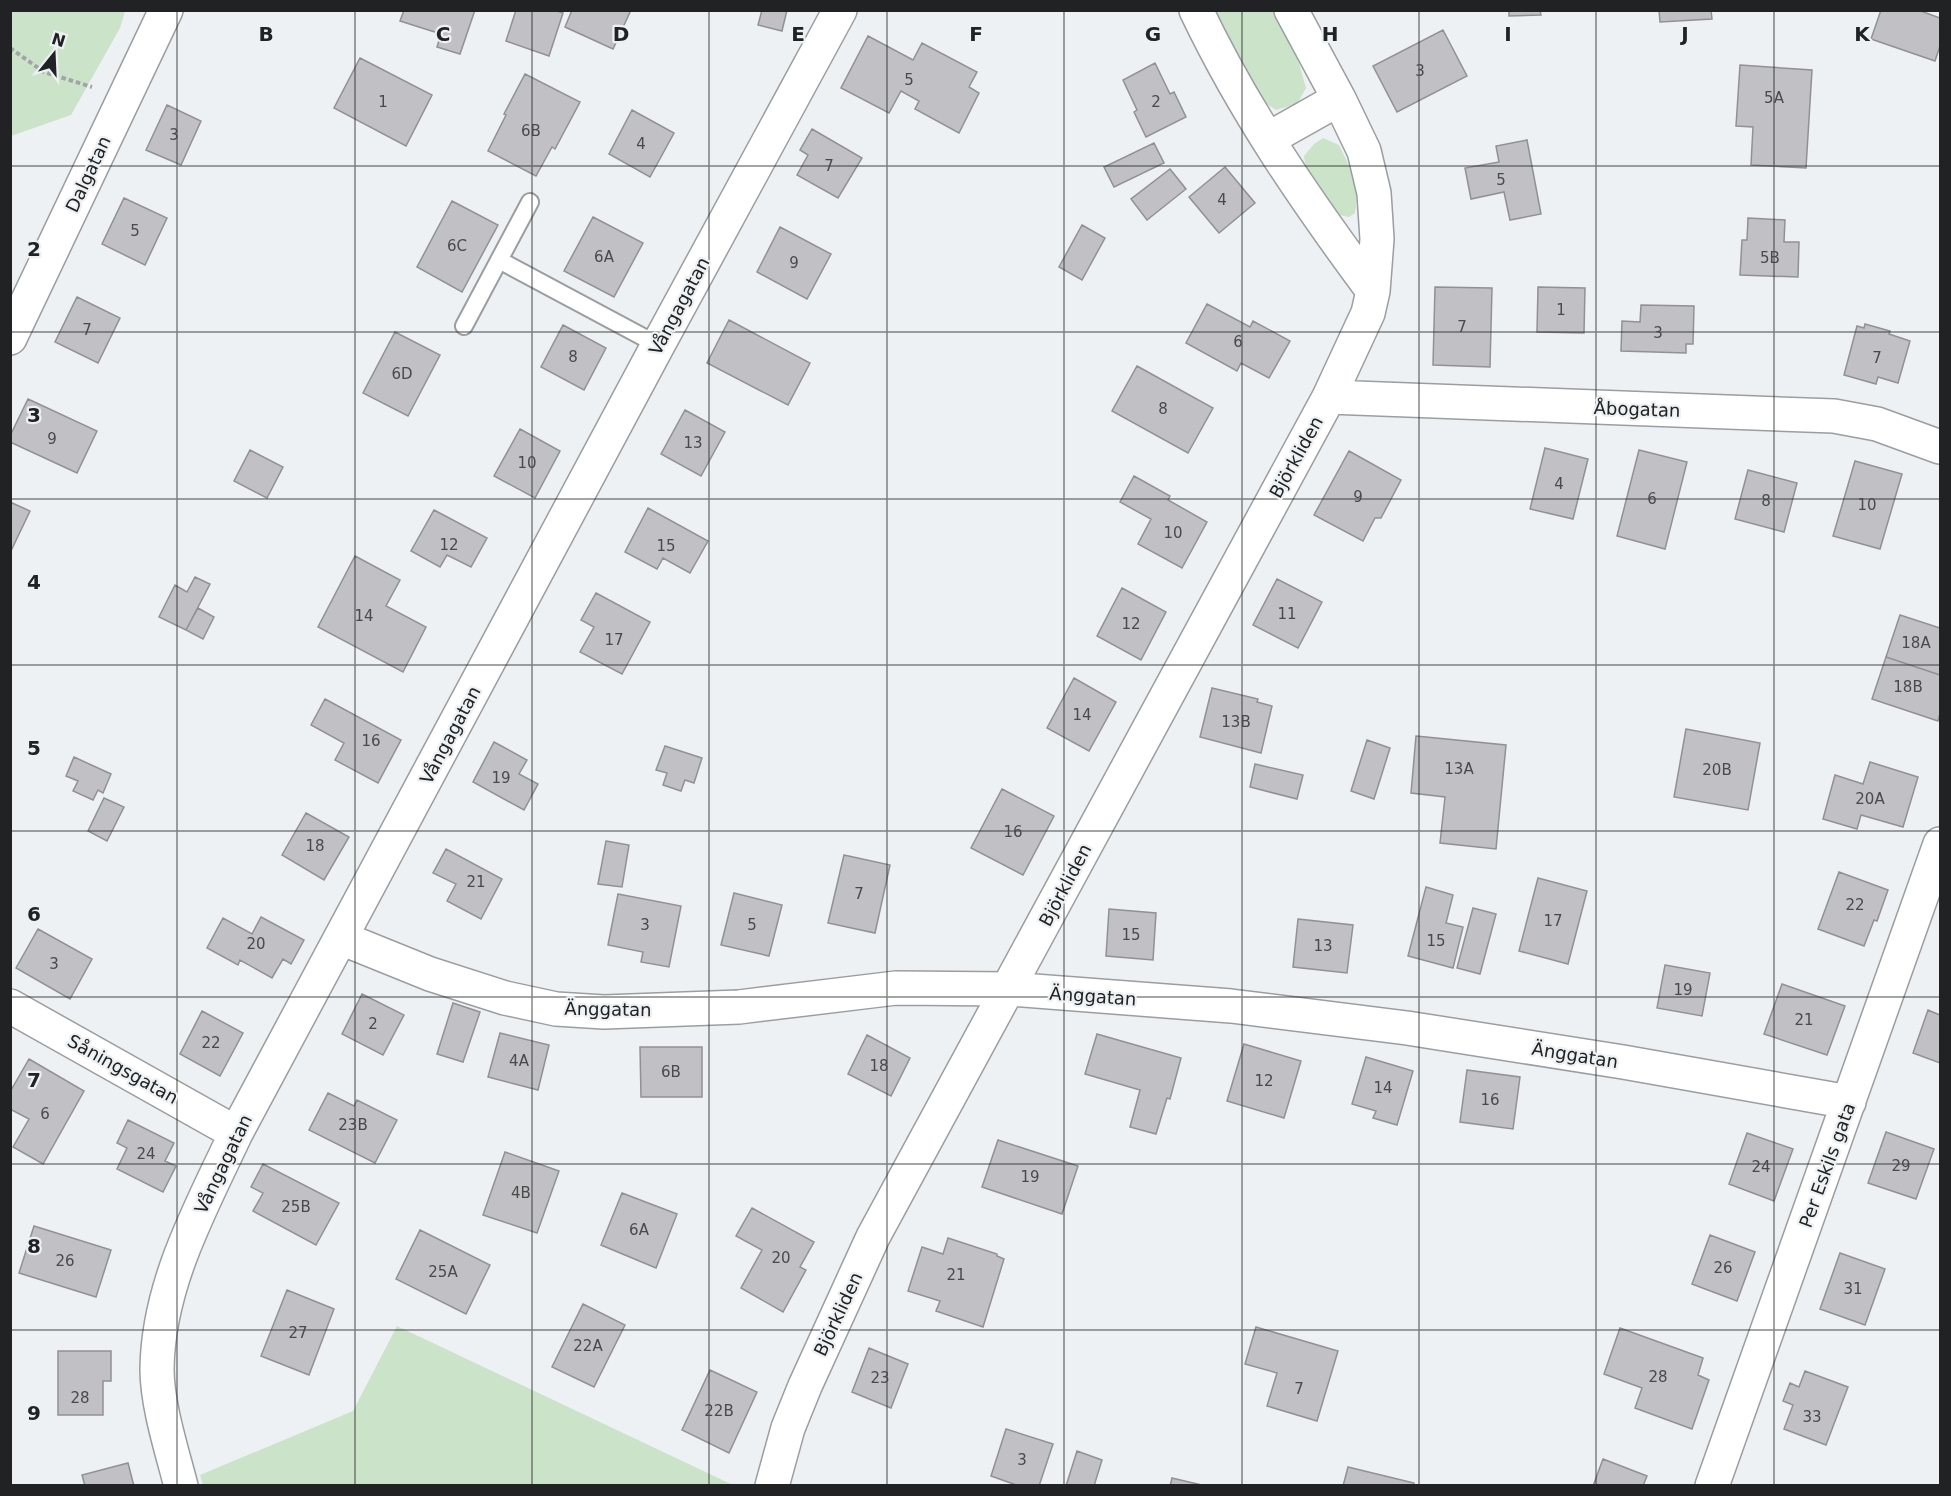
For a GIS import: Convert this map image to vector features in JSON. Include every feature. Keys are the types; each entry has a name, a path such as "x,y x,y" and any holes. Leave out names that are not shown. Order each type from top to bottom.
{"street":[{"name":"Dalgatan","path":"10,338 165,10"},
{"name":"Vångagatan","path":"181,1485 165,1426 157,1371 160,1323 182,1249 236,1133 840,10"},
{"path":"1196,10 1220,60 1268,139 1309,204 1373,291"},
{"name":"Björkliden","path":"772,1485 788,1428 805,1386 873,1238 1329,397 1368,313 1373,291 1377,239 1374,193 1364,150 1291,10"},
{"path":"1268,139 1339,99"},
{"name":"Åbogatan","path":"1329,397 1834,416 1877,424 1941,447"},
{"name":"Per Eskils gata","path":"1712,1485 1941,844"},
{"name":"Änggatan","path":"341,938 430,974 505,998 556,1009 604,1012 739,1006 896,988 1009,989 1231,1006 1407,1028 1623,1062 1849,1102"},
{"name":"Såningsgatan","path":"10,1006 236,1133"}],"lane":[{"path":"464,326 530,202"},
{"path":"499,260 658,345"}],"path":[{"path":"10,48 44,72 92,87 123,100"}],"green space":[{"path":"10,11 125,11 120,28 71,115 11,136"},
{"path":"1214,11 1273,11 1298,60 1306,88 1297,104 1276,110 1259,99"},
{"path":"1323,138 1339,145 1353,178 1356,204 1355,213 1349,217 1339,215 1308,172 1304,156 1314,144"},
{"path":"397,1326 733,1485 203,1485 200,1475 353,1411"}],"building":[{"path":"404,10 475,10 460,54 437,47 441,34 400,21"},
{"path":"516,10 554,10 563,13 549,56 506,41"},
{"path":"572,10 631,10 613,49 565,27"},
{"path":"762,10 787,10 782,31 758,25"},
{"path":"1509,10 1540,10 1541,15 1509,16"},
{"path":"1659,10 1711,10 1712,19 1660,22"},
{"path":"1881,10 1918,10 1940,18 1940,46 1935,61 1871,39"},
{"path":"1443,30 1467,76 1397,112 1373,66"},
{"path":"868,36 913,60 922,43 977,72 969,87 979,93 959,133 915,109 919,101 901,91 889,113 841,88"},
{"path":"360,58 432,95 406,146 334,108"},
{"path":"1155,63 1170,94 1174,92 1186,117 1146,137 1123,80"},
{"path":"1740,65 1812,70 1806,168 1751,165 1753,127 1736,126"},
{"path":"525,74 580,102 555,149 552,147 536,176 488,151"},
{"path":"167,105 201,121 181,165 146,150"},
{"path":"632,110 674,133 650,177 609,154"},
{"path":"812,129 862,158 838,198 797,175 808,155 800,150"},
{"path":"1527,140 1541,214 1510,220 1504,192 1471,199 1465,168 1499,162 1496,146"},
{"path":"1154,143 1164,163 1114,187 1104,167"},
{"path":"1225,167 1255,203 1219,233 1189,197"},
{"path":"1170,169 1186,189 1147,220 1131,199"},
{"path":"124,198 167,218 145,265 102,244"},
{"path":"452,201 498,225 462,292 417,267"},
{"path":"593,217 643,243 614,297 564,271"},
{"path":"1748,218 1785,220 1784,242 1799,242 1798,277 1740,275 1742,240 1747,240"},
{"path":"1082,225 1105,238 1082,280 1059,267"},
{"path":"780,227 831,254 807,299 757,272"},
{"path":"1435,287 1492,288 1490,367 1433,365"},
{"path":"1538,287 1585,288 1584,333 1537,332"},
{"path":"77,297 120,318 98,363 55,342"},
{"path":"1207,304 1250,327 1253,321 1290,341 1269,378 1241,363 1237,371 1186,343"},
{"path":"1641,305 1694,306 1693,344 1686,344 1686,353 1621,351 1622,321 1640,322"},
{"path":"729,320 810,363 788,405 707,363"},
{"path":"1865,324 1890,331 1889,334 1910,341 1898,383 1878,377 1876,384 1844,375 1857,326 1864,328"},
{"path":"563,325 606,348 584,390 541,367"},
{"path":"395,332 440,355 408,416 363,393"},
{"path":"1137,366 1213,408 1188,453 1112,411"},
{"path":"28,399 97,431 77,473 10,442 10,436"},
{"path":"685,410 725,432 701,476 661,454"},
{"path":"520,429 560,451 535,498 494,476"},
{"path":"1545,448 1588,459 1573,519 1530,509"},
{"path":"250,450 283,467 267,498 234,481"},
{"path":"1639,450 1687,462 1665,549 1617,536"},
{"path":"1349,451 1401,480 1381,518 1375,518 1363,541 1314,515"},
{"path":"1855,461 1902,474 1880,549 1833,536"},
{"path":"1748,470 1797,483 1784,532 1735,519"},
{"path":"1134,476 1170,496 1168,500 1207,522 1182,568 1138,544 1151,519 1120,502"},
{"path":"10,502 30,511 10,553"},
{"path":"648,508 708,541 690,573 663,558 657,569 625,552"},
{"path":"434,510 487,538 471,567 447,555 440,567 411,551"},
{"path":"355,556 400,580 386,606 426,627 403,672 318,627"},
{"path":"195,577 210,584 186,630 159,617 175,585 187,592"},
{"path":"1277,579 1322,602 1298,648 1253,625"},
{"path":"1122,588 1166,612 1141,660 1097,636"},
{"path":"596,593 650,622 622,674 580,652 594,627 581,620"},
{"path":"198,608 214,617 203,639 186,630"},
{"path":"1900,615 1940,628 1940,675 1886,657"},
{"path":"1886,657 1940,675 1938,721 1872,699"},
{"path":"1074,678 1116,702 1089,751 1047,728"},
{"path":"1212,688 1258,699 1257,702 1272,706 1261,753 1200,737"},
{"path":"325,699 401,740 378,783 335,760 344,743 311,725"},
{"path":"1686,729 1760,743 1748,810 1674,797"},
{"path":"1416,736 1506,745 1496,849 1440,843 1445,797 1411,793"},
{"path":"1367,740 1390,748 1374,799 1351,791"},
{"path":"494,742 527,760 519,774 538,784 524,810 473,782"},
{"path":"665,746 702,758 694,783 685,780 681,791 663,785 667,773 656,770"},
{"path":"74,757 111,774 103,793 98,790 93,800 73,791 78,781 66,776"},
{"path":"1870,762 1918,777 1903,827 1861,815 1857,829 1823,819 1835,775 1863,784"},
{"path":"1255,764 1303,775 1297,799 1250,787"},
{"path":"1002,789 1054,816 1023,875 971,848"},
{"path":"104,798 124,807 107,841 88,831"},
{"path":"306,813 349,837 324,880 282,855"},
{"path":"606,841 629,845 622,887 598,884"},
{"path":"446,849 502,879 481,919 447,901 456,884 433,873"},
{"path":"844,855 890,865 875,933 828,923"},
{"path":"1839,872 1888,890 1877,921 1874,920 1864,946 1818,929"},
{"path":"1538,878 1587,891 1568,964 1519,951"},
{"path":"1426,887 1453,895 1446,923 1463,927 1453,968 1408,956"},
{"path":"734,893 782,905 769,956 721,945"},
{"path":"618,894 681,906 669,967 641,962 643,952 608,945"},
{"path":"1473,908 1496,914 1480,974 1457,968"},
{"path":"1109,909 1156,913 1153,960 1106,956"},
{"path":"261,917 304,940 291,964 283,959 272,978 240,960 238,965 207,948 223,918 252,934"},
{"path":"1298,919 1353,925 1347,973 1293,967"},
{"path":"38,929 92,959 70,999 16,968"},
{"path":"1665,965 1710,973 1702,1016 1657,1008"},
{"path":"1782,984 1845,1006 1827,1055 1764,1034"},
{"path":"362,994 404,1015 383,1055 342,1034"},
{"path":"453,1003 480,1012 463,1062 437,1054"},
{"path":"1928,1010 1940,1015 1940,1063 1913,1053"},
{"path":"202,1011 243,1033 220,1076 180,1054"},
{"path":"500,1033 549,1045 538,1090 488,1077"},
{"path":"1097,1034 1181,1058 1170,1099 1167,1098 1156,1134 1130,1127 1140,1090 1085,1074"},
{"path":"867,1035 910,1058 891,1096 848,1074"},
{"path":"1244,1044 1301,1061 1284,1118 1227,1101"},
{"path":"640,1047 702,1047 702,1097 641,1097"},
{"path":"1366,1057 1413,1071 1397,1125 1373,1118 1376,1111 1352,1104"},
{"path":"29,1059 84,1091 43,1164 13,1147 29,1119 10,1109 10,1092"},
{"path":"1467,1070 1520,1077 1513,1129 1460,1122"},
{"path":"328,1093 354,1106 357,1100 397,1120 375,1163 309,1130"},
{"path":"128,1120 174,1143 165,1161 176,1166 163,1192 117,1169 127,1148 117,1143"},
{"path":"1886,1132 1934,1149 1916,1199 1868,1183"},
{"path":"1747,1133 1793,1149 1774,1201 1729,1184"},
{"path":"998,1140 1078,1166 1062,1214 982,1187"},
{"path":"505,1152 559,1171 537,1233 483,1215"},
{"path":"263,1164 339,1203 316,1245 253,1211 263,1193 251,1187"},
{"path":"622,1193 677,1214 656,1268 601,1245"},
{"path":"752,1208 814,1242 800,1267 806,1270 783,1312 741,1288 762,1250 736,1236"},
{"path":"34,1226 111,1250 96,1297 19,1273"},
{"path":"420,1230 490,1265 466,1314 396,1279"},
{"path":"1710,1235 1755,1252 1737,1301 1692,1284"},
{"path":"948,1238 997,1254 1004,1259 983,1327 936,1311 940,1301 908,1291 922,1247 943,1254"},
{"path":"1840,1253 1885,1269 1865,1325 1820,1309"},
{"path":"287,1290 334,1309 309,1375 261,1356"},
{"path":"583,1304 625,1325 594,1387 552,1367"},
{"path":"1256,1327 1338,1351 1317,1421 1267,1406 1277,1373 1245,1364"},
{"path":"1620,1328 1703,1358 1698,1375 1709,1380 1692,1429 1635,1408 1642,1388 1604,1374"},
{"path":"869,1348 908,1364 891,1408 852,1392"},
{"path":"58,1351 111,1351 111,1381 103,1381 103,1415 58,1415"},
{"path":"710,1370 757,1392 729,1453 682,1430"},
{"path":"1805,1371 1848,1387 1826,1445 1784,1429 1793,1405 1783,1401 1790,1383 1799,1387"},
{"path":"1006,1429 1053,1444 1039,1486 1019,1486 991,1476"},
{"path":"1077,1451 1102,1460 1094,1486 1066,1486"},
{"path":"1603,1459 1647,1476 1643,1486 1593,1486"},
{"path":"128,1463 134,1486 85,1486 82,1475"},
{"path":"1348,1467 1414,1483 1413,1486 1343,1486"},
{"path":"1172,1478 1206,1486 1170,1486"}]}
